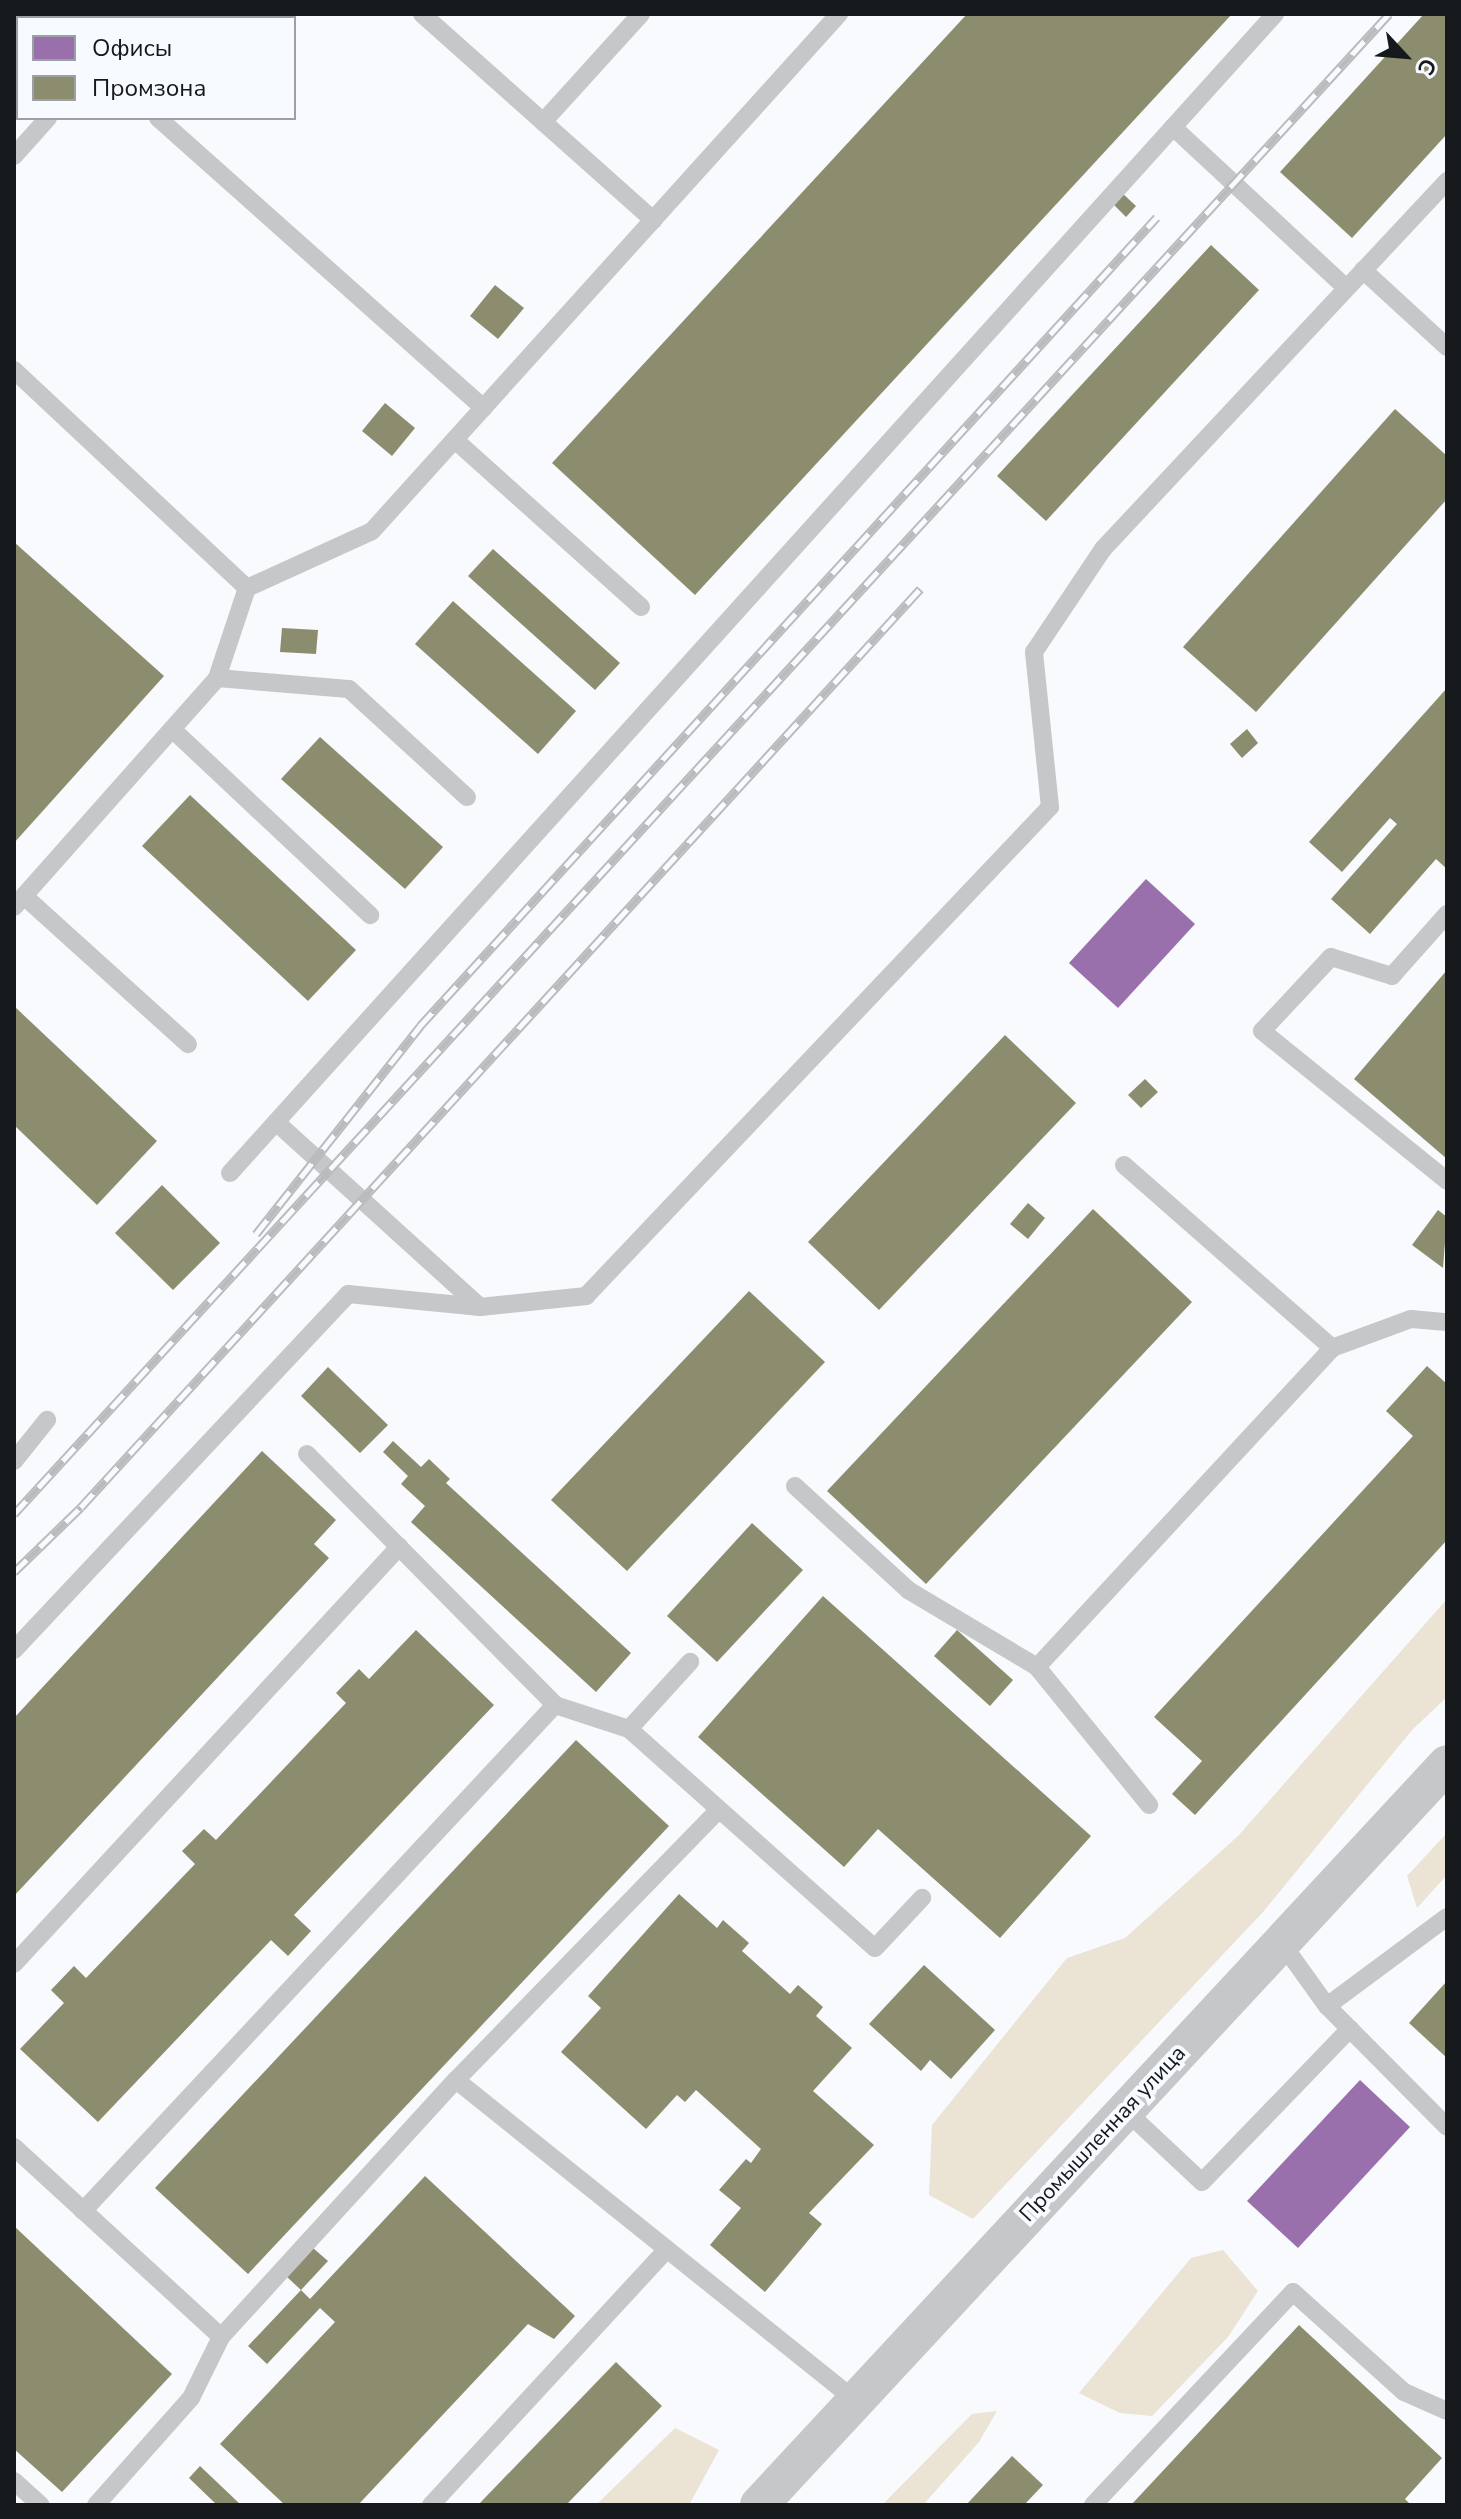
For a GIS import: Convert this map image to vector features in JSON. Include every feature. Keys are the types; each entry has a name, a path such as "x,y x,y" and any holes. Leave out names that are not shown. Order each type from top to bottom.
{"street":[{"name":"Промышленная улица","path":"759,2505 1447,1764"}],"lane":[{"path":"422,14 653,220"},
{"path":"543,122 641,14"},
{"path":"188,1044 19,902 217,678 247,588 372,531 839,14"},
{"path":"230,1173 1275,14"},
{"path":"14,156 46,120"},
{"path":"160,120 484,408"},
{"path":"1173,127 1346,288"},
{"path":"14,1650 348,1294 480,1307 586,1296 1050,807 1034,652 1103,549 1447,181"},
{"path":"1363,270 1447,347"},
{"path":"14,370 247,588"},
{"path":"455,440 641,607"},
{"path":"217,678 349,689 467,797"},
{"path":"172,729 370,915"},
{"path":"1447,914 1392,976 1331,957 1262,1031 1447,1181"},
{"path":"276,1122 480,1307"},
{"path":"1124,1165 1332,1348"},
{"path":"1037,1667 1332,1348 1411,1319 1447,1322"},
{"path":"14,1461 47,1420"},
{"path":"307,1454 555,1705 629,1729 875,1948 922,1898"},
{"path":"795,1486 908,1590 1037,1667 1149,1805"},
{"path":"14,1964 399,1547"},
{"path":"629,1729 690,1662"},
{"path":"83,2211 555,1705"},
{"path":"105,2502 191,2398 221,2337 456,2080 719,1810"},
{"path":"1327,2006 1447,1917"},
{"path":"1281,1942 1327,2006 1447,2127"},
{"path":"1125,2110 1202,2182 1350,2029"},
{"path":"456,2080 855,2400"},
{"path":"14,2147 221,2337"},
{"path":"431,2505 667,2249"},
{"path":"1093,2505 1293,2292 1404,2392 1447,2411"},
{"path":"14,2481 41,2505"}],"shaded area":[{"path":"1447,1599 1447,1697 1412,1730 1263,1912 973,2219 929,2195 932,2125 1067,1958 1125,1938 1238,1836"},
{"path":"1447,1833 1447,1875 1417,1908 1407,1876"},
{"path":"1223,2250 1258,2291 1228,2337 1152,2416 1120,2413 1079,2393 1191,2258"},
{"path":"997,2411 979,2442 923,2505 882,2505 972,2414"},
{"path":"675,2428 719,2450 689,2505 596,2505"}],"building: Офисы":[{"path":"1146,879 1195,924 1118,1008 1069,963"},
{"path":"1360,2080 1410,2127 1298,2248 1247,2201"}],"building: Промзона":[{"path":"14,14 44,16 16,16 14,116"},
{"path":"967,14 1232,14 695,595 552,463"},
{"path":"1424,14 1447,14 1447,134 1352,238 1280,172"},
{"path":"1121,192 1136,206 1126,217 1112,203"},
{"path":"1211,245 1259,290 1046,521 997,476"},
{"path":"495,285 524,308 498,339 470,316"},
{"path":"385,403 415,428 392,456 362,431"},
{"path":"1395,409 1447,456 1447,499 1256,712 1183,647"},
{"path":"14,542 164,676 14,843"},
{"path":"493,549 620,663 595,690 468,576"},
{"path":"453,601 576,711 538,754 415,644"},
{"path":"282,628 318,630 316,654 280,652"},
{"path":"1447,688 1447,869 1436,859 1370,934 1331,899 1397,824 1390,818 1342,872 1309,842"},
{"path":"1247,729 1258,743 1242,758 1230,744"},
{"path":"320,737 443,847 405,889 281,779"},
{"path":"190,795 356,950 308,1001 142,846"},
{"path":"1447,970 1447,1159 1354,1079"},
{"path":"14,1006 157,1141 97,1205 14,1125"},
{"path":"1005,1035 1076,1103 879,1310 808,1242"},
{"path":"1145,1079 1158,1092 1141,1108 1128,1095"},
{"path":"162,1185 220,1243 173,1290 115,1233"},
{"path":"1028,1203 1045,1218 1028,1239 1010,1224"},
{"path":"1093,1209 1192,1302 926,1584 827,1491"},
{"path":"1438,1210 1447,1217 1443,1268 1412,1245"},
{"path":"749,1291 825,1362 627,1571 551,1500"},
{"path":"1427,1366 1447,1384 1447,1540 1195,1815 1172,1794 1202,1761 1154,1717 1413,1436 1386,1411"},
{"path":"328,1367 388,1425 360,1453 301,1396"},
{"path":"393,1441 421,1467 429,1459 450,1479 446,1483 631,1653 596,1692 411,1522 425,1506 401,1484 408,1476 383,1452"},
{"path":"262,1451 336,1520 314,1544 329,1558 14,1896 14,1718"},
{"path":"752,1523 803,1570 717,1662 667,1616"},
{"path":"823,1596 1091,1836 1000,1938 878,1829 844,1867 698,1737"},
{"path":"416,1630 494,1705 294,1915 311,1931 288,1956 271,1940 98,2122 20,2049 64,2003 51,1990 74,1966 86,1978 195,1864 182,1851 204,1829 216,1840 346,1703 336,1693 359,1669 369,1679"},
{"path":"957,1630 1013,1680 990,1706 934,1656"},
{"path":"576,1740 669,1826 248,2274 155,2188"},
{"path":"679,1894 717,1928 723,1920 749,1943 742,1951 790,1994 798,1985 823,2007 816,2016 852,2048 813,2091 874,2145 809,2213 822,2224 765,2292 710,2245 741,2208 719,2190 746,2159 751,2163 761,2149 696,2090 685,2102 677,2095 646,2129 561,2052 601,2008 588,1996"},
{"path":"924,1965 995,2030 951,2079 930,2060 921,2071 869,2024"},
{"path":"1447,1981 1447,2058 1409,2023"},
{"path":"425,2176 575,2316 554,2339 528,2324 358,2505 285,2505 220,2444 335,2322 320,2308 267,2364 248,2346 301,2290 310,2299"},
{"path":"14,2226 172,2374 62,2492 14,2449"},
{"path":"313,2248 328,2261 301,2290 286,2276"},
{"path":"1299,2325 1442,2458 1405,2499 1411,2505 1131,2505"},
{"path":"616,2362 662,2406 566,2505 478,2505"},
{"path":"1012,2456 1043,2485 1024,2505 966,2505"},
{"path":"200,2466 241,2505 217,2505 189,2478"}],"railway":[{"path":"14,1514 1389,14"},
{"path":"256,1234 420,1026 1157,217"},
{"path":"14,1572 81,1507 920,589"}]}
